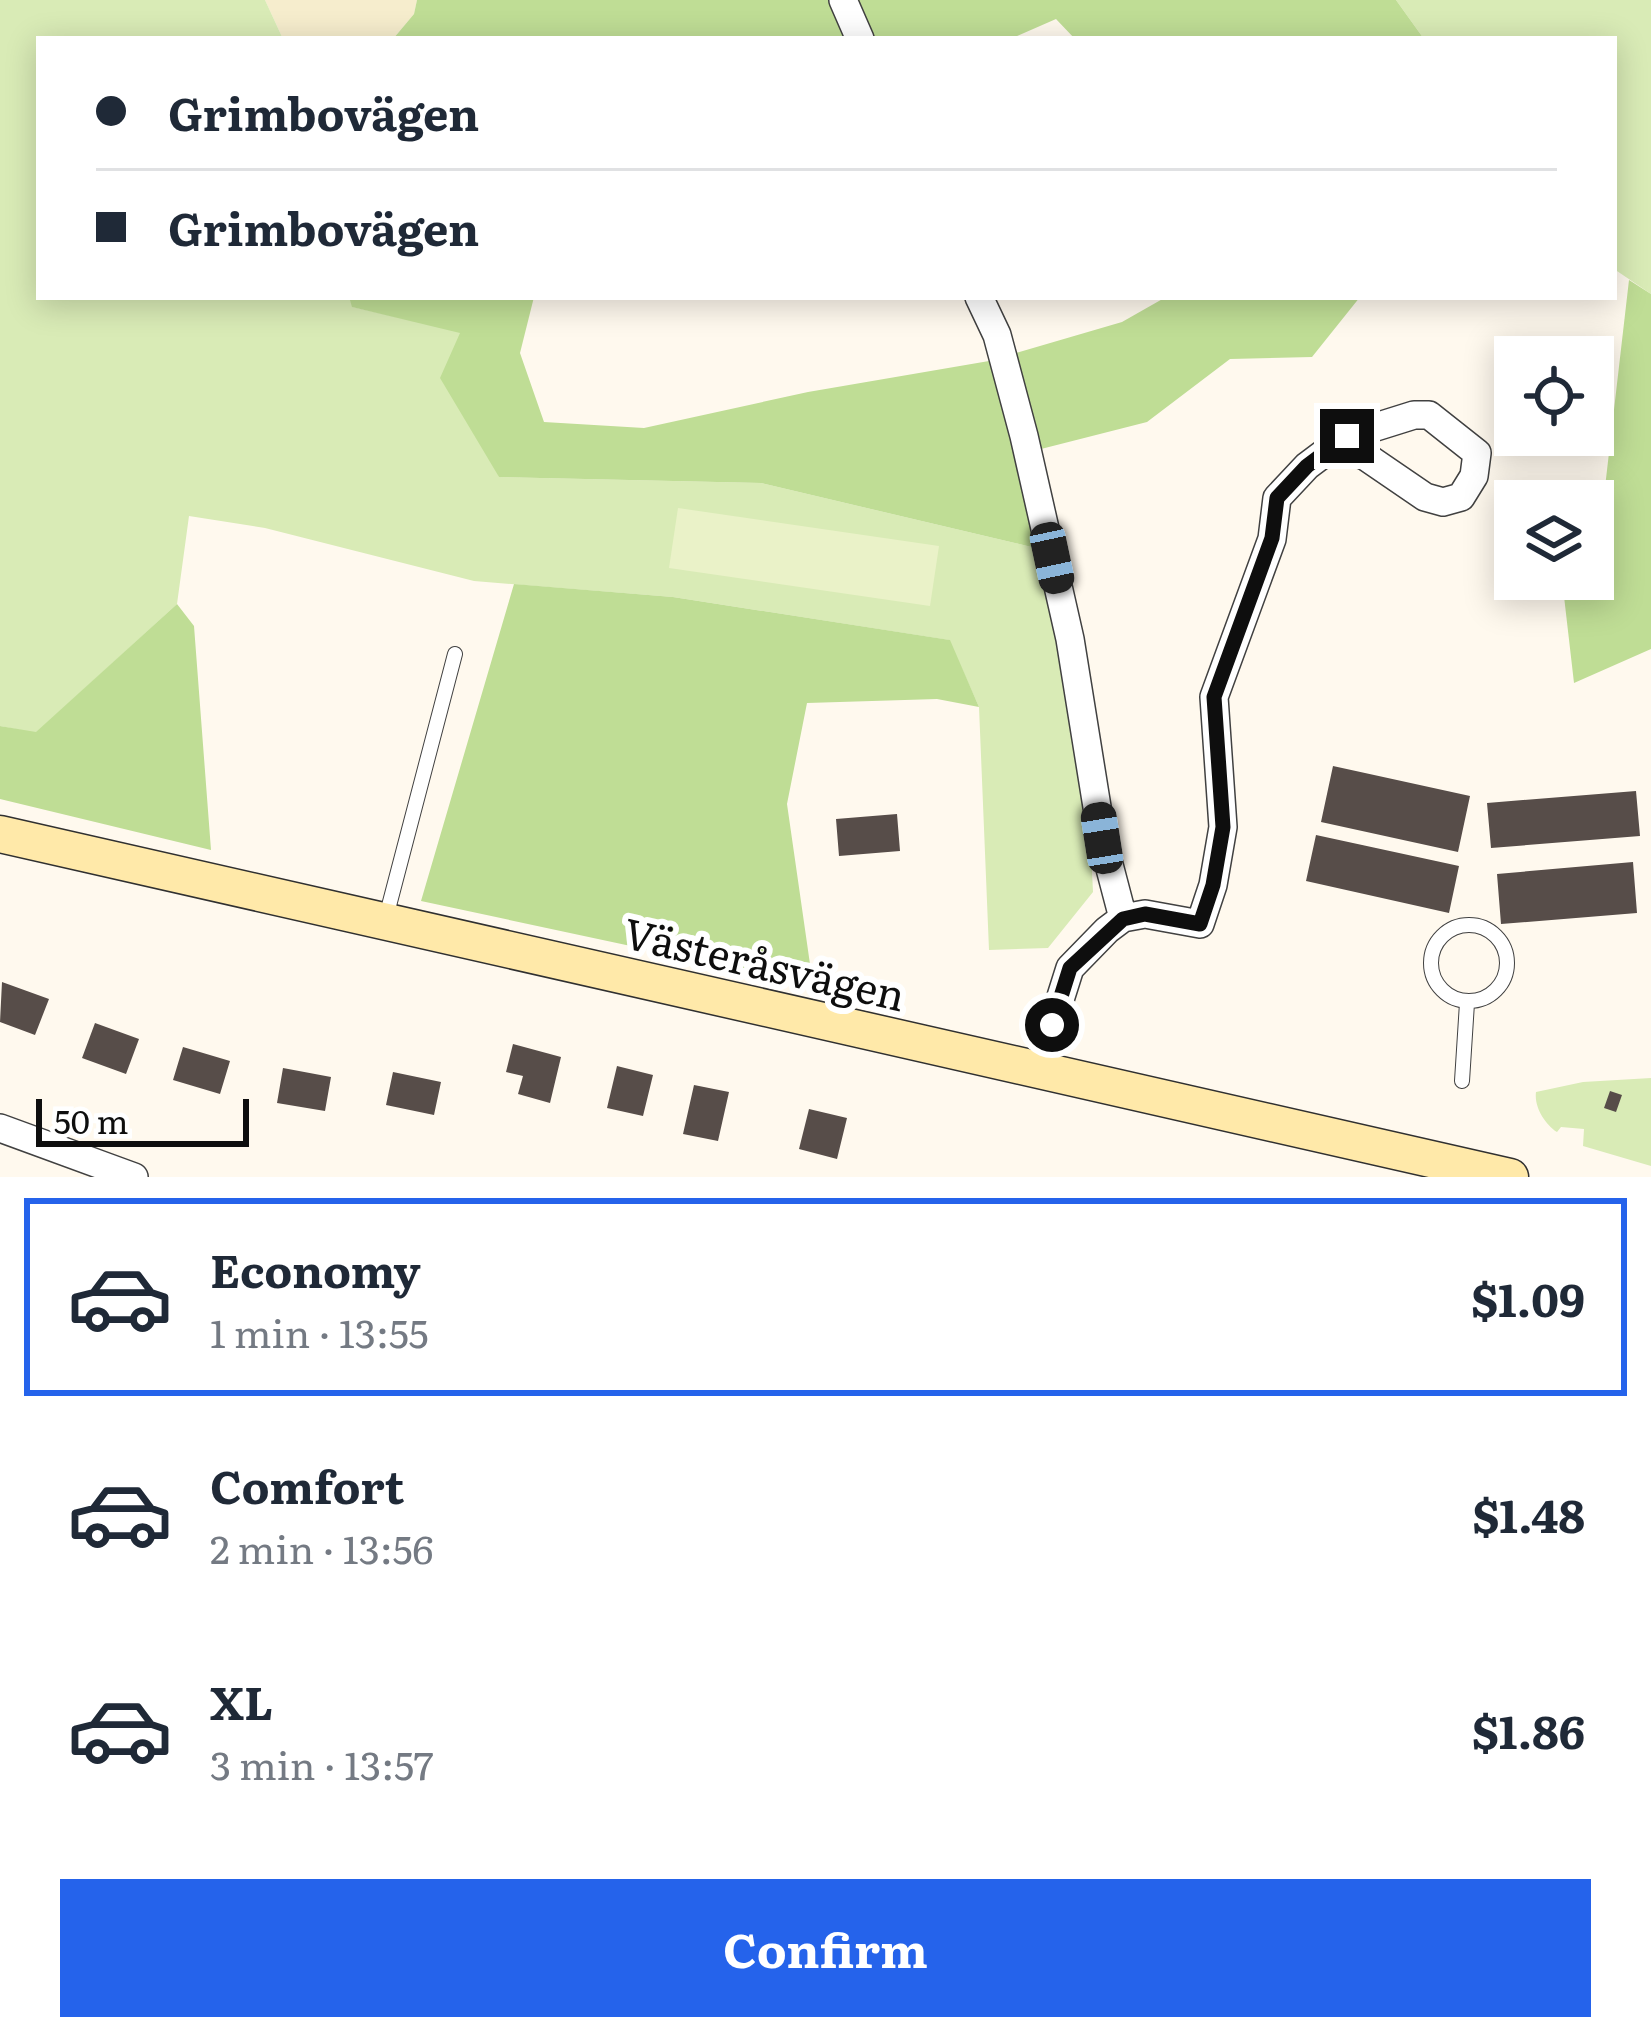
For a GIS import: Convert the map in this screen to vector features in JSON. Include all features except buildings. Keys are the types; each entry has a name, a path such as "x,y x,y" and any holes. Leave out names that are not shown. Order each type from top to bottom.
{"street":[{"path":"843,0 859,36"},
{"path":"980,300 997,335 1024,436 1070,639 1102,838 1123,919"},
{"path":"1042,1071 1070,968 1123,919 1145,914 1200,924 1213,885 1223,827 1214,697 1272,538 1277,498 1307,466 1347,436 1430,415 1477,453 1474,476 1461,497 1443,502 1425,496 1365,456 1334,446"},
{"name":"Västeråsvägen","path":"0,834 1510,1177"},
{"path":"0,1128 134,1177"}],"lane":[{"path":"385,921 454,654"},
{"path":"1474,924 1500,939 1508,968 1492,994 1468,1003 1438,986 1430,957 1446,932 1474,924"},
{"path":"1462,1082 1468,1003"}],"shaded area":[{"path":"265,0 417,0 414,14 396,36 282,36"}],"green space":[{"path":"0,0 265,0 282,36 36,36 36,300 350,300 353,307 461,332 499,477 761,483 1044,550 1089,809 1093,892 1048,948 989,950 979,707 949,640 673,597 474,581 265,528 189,516 177,604 36,733 0,726"},
{"path":"417,0 835,0 849,36 396,36 414,14"},
{"path":"855,0 1396,0 1422,36 1072,36 1056,19 1017,36 870,36"},
{"path":"1396,0 1651,0 1651,294 1617,271 1617,36 1422,36"},
{"path":"1629,280 1651,294 1651,649 1574,683 1564,600 1614,600 1614,480 1606,480 1609,456 1614,456 1614,410"},
{"path":"350,300 533,300 520,353 544,422 644,428 808,392 989,361 1026,468 1044,550 761,483 499,477 440,378 460,333 352,307"},
{"path":"1161,300 1358,300 1312,357 1230,359 1147,422 1041,449 1009,355 1122,322"},
{"path":"678,508 939,546 930,606 669,568"},
{"path":"514,584 673,597 950,640 979,707 937,699 807,703 787,804 813,985 421,901"},
{"path":"177,604 194,626 211,850 0,799 0,726 36,732"},
{"path":"1651,1078 1651,1166 1583,1146 1584,1129 1561,1127 1557,1132 1537,1103 1536,1092 1583,1082"}],"route":[{"path":"1052,1025 1070,968 1123,919 1145,914 1200,924 1213,885 1223,827 1214,697 1272,538 1277,498 1307,466 1347,436"}]}
